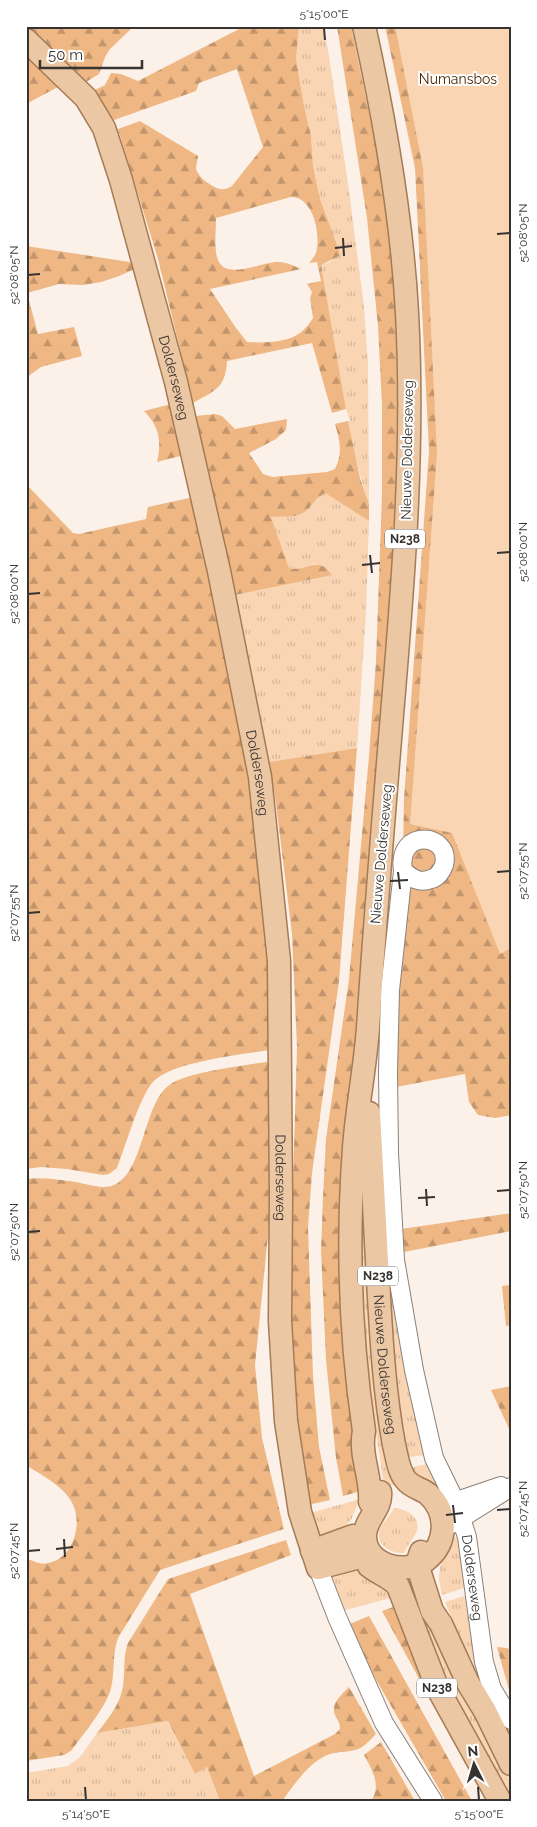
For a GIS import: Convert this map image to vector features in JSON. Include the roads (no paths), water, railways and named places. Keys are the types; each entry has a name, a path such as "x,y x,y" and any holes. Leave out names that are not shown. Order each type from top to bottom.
{"main road":[{"name":"Nieuwe Dolderseweg","path":"364,26 376,79 392,168 401,241 407,310 410,420 404,574 366,1055 354,1146 350,1273 354,1341 364,1431 362,1441 370,1487 375,1499"},
{"name":"Dolderseweg","path":"26,40 86,98 104,128 121,180 176,382 219,571 260,777 279,961 280,1321 286,1421 300,1512 315,1560"},
{"name":"Nieuwe Dolderseweg","path":"366,1055 381,1338 394,1443 399,1466 406,1480 427,1493 446,1513"},
{"path":"315,1560 361,1548 381,1562 393,1567 409,1567 422,1562 437,1548 441,1540 446,1513 409,1496 392,1494 375,1499 358,1516 361,1548"},
{"name":"N238","path":"361,1548 364,1562 382,1575 392,1579 398,1586 437,1687 500,1801"},
{"name":"N238","path":"422,1562 440,1609 441,1624 468,1683 485,1711 511,1764"}],"street":[{"name":"Dolderseweg","path":"403,871 390,990 388,1072 389,1153 395,1260 414,1370 446,1513 467,1537 484,1662 492,1689 511,1720"},
{"path":"446,1513 493,1488 511,1485"},
{"name":"Dolderseweg","path":"315,1560 337,1617 384,1723 433,1801"}],"park label":[{"name":"Numansbos","path":"458,79"}]}
